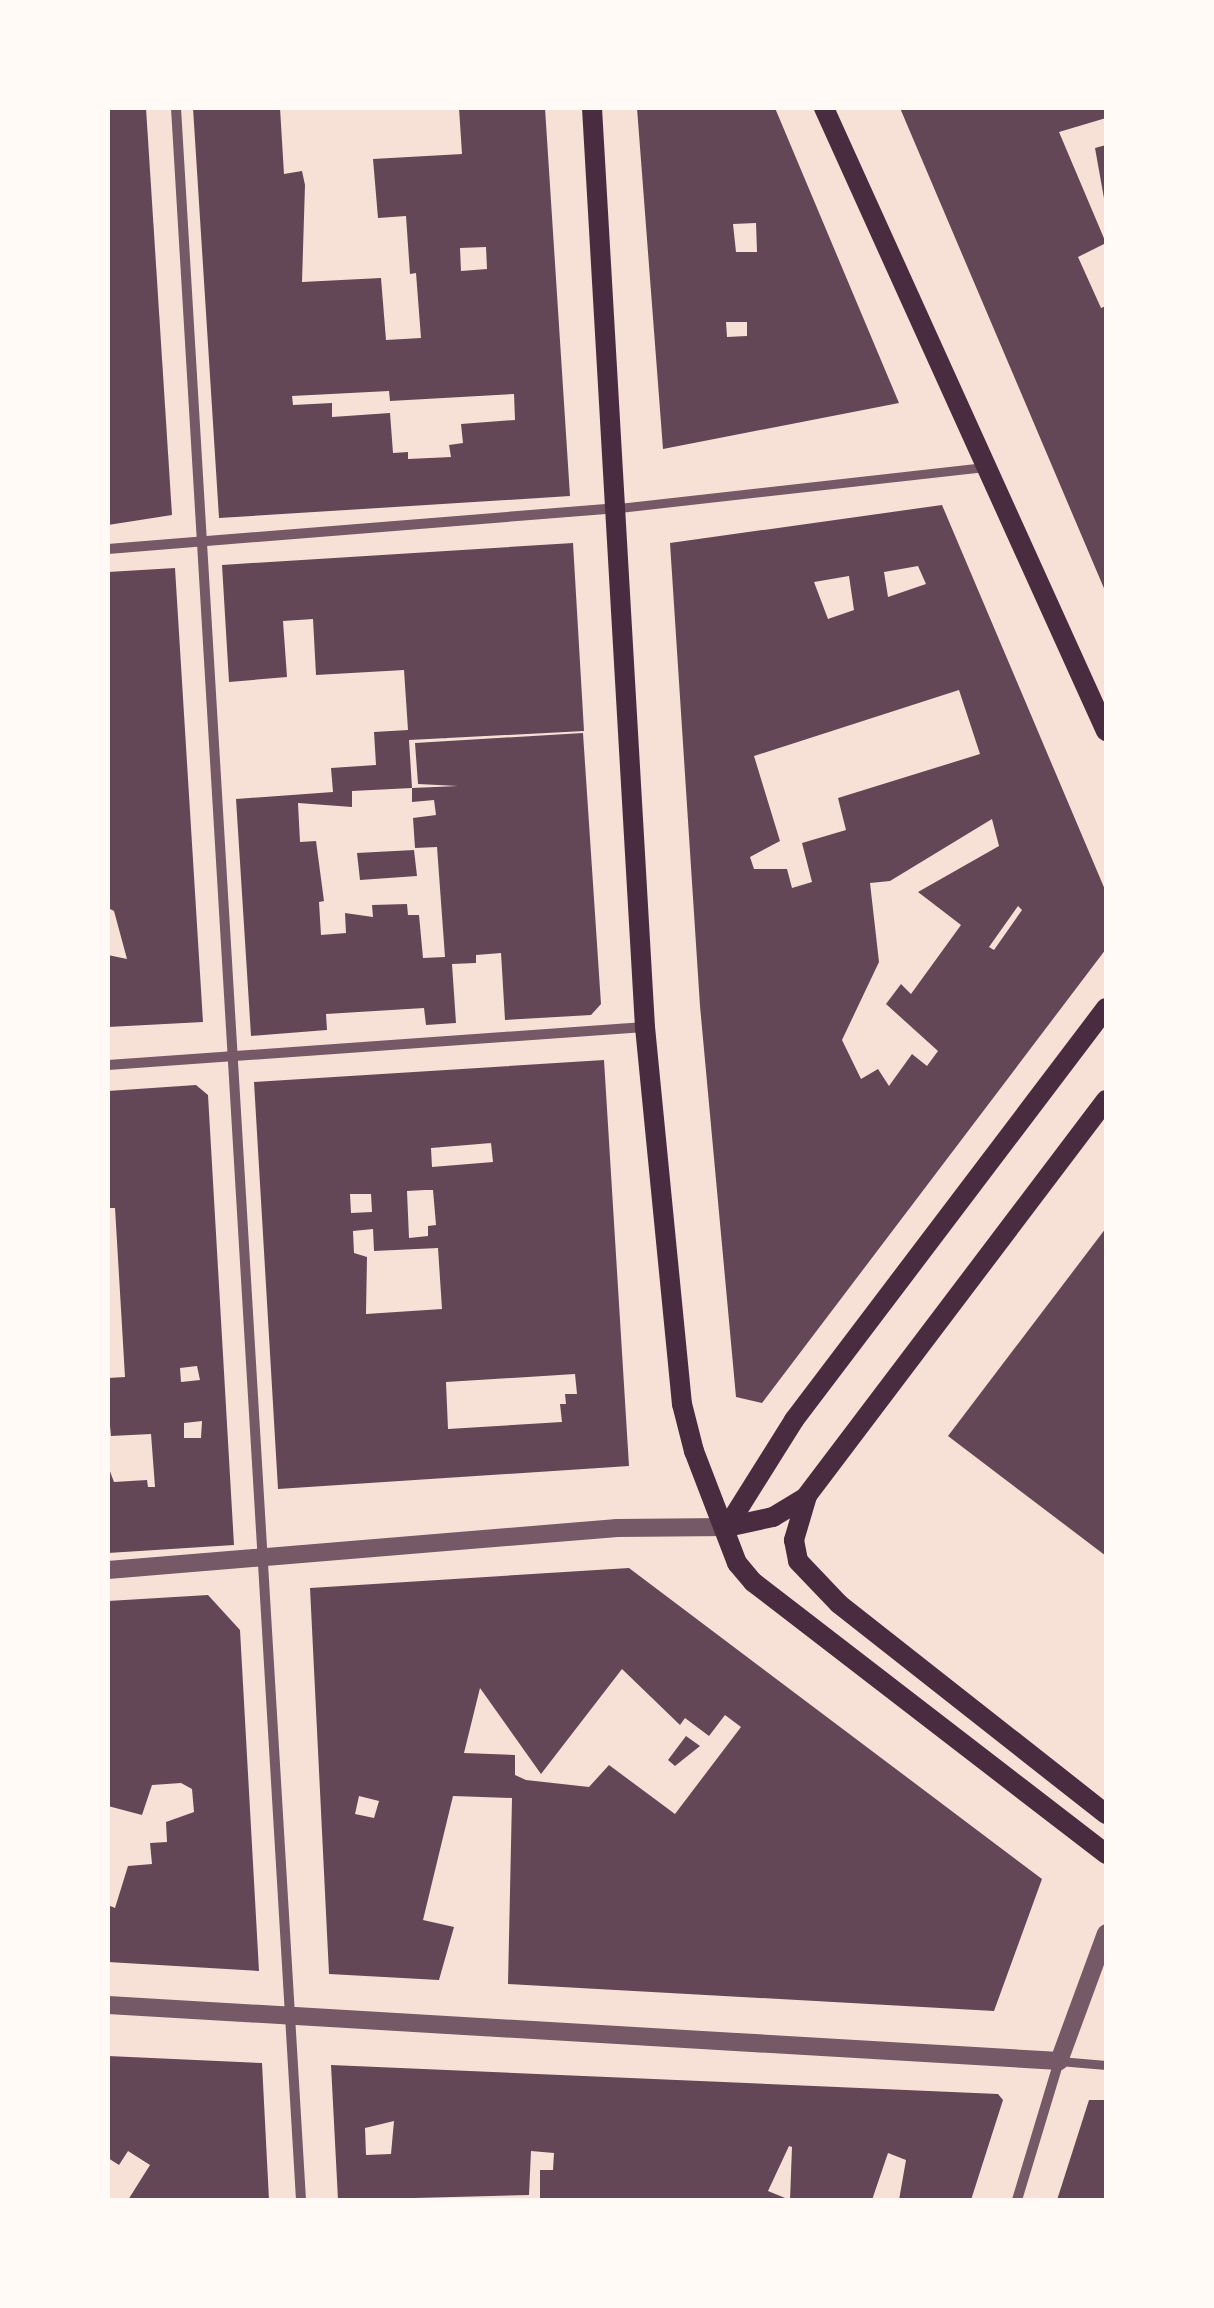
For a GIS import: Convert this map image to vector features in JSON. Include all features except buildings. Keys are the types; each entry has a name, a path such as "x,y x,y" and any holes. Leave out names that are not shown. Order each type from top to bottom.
{"main road":[{"path":"592,108 619,508 645,1027 682,1404 737,1563 753,1582 1106,1854"},
{"path":"824,108 1106,732"},
{"path":"727,1527 794,1420 1106,1008"},
{"path":"1106,1100 807,1496 794,1540 798,1561 813,1580 1106,1814"},
{"path":"727,1527 772,1517 807,1496"}],"street":[{"path":"176,108 233,1058 258,1561 301,2200"},
{"path":"108,549 619,508 986,466"},
{"path":"108,1065 645,1027"},
{"path":"108,1570 258,1561 617,1528 727,1527"},
{"path":"1017,2200 1059,2061 1106,1933"},
{"path":"108,2004 1106,2065"}]}
